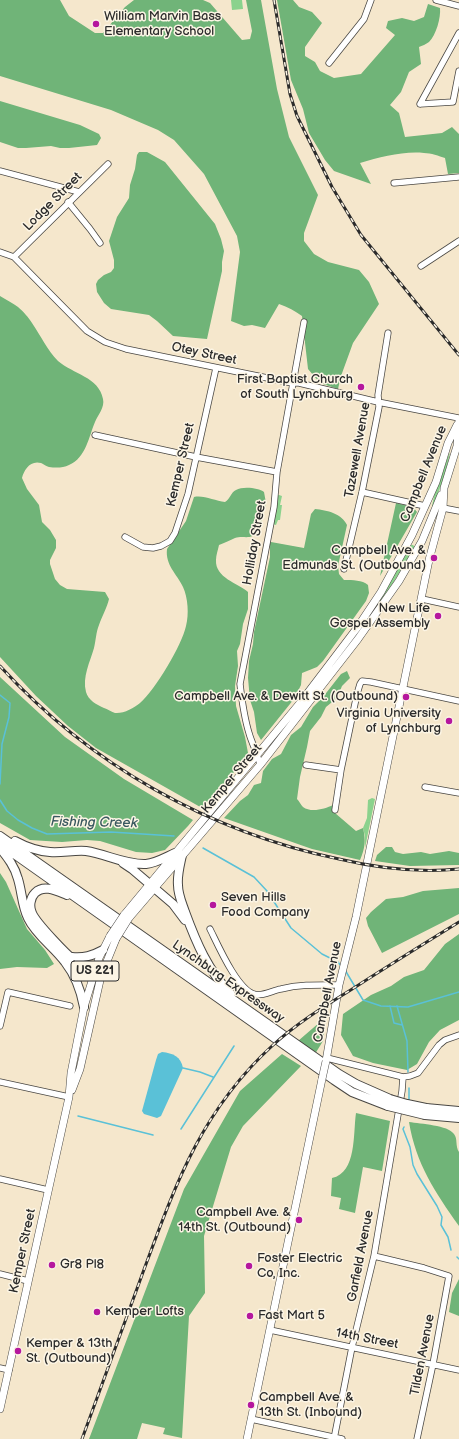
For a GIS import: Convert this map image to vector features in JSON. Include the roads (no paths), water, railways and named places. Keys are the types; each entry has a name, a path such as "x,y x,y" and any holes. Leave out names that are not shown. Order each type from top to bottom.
{"highway":[{"path":"0,832 25,846 38,850 51,852 86,851 137,864 148,864 178,854 178,887 191,929 216,978 245,1009"},
{"name":"Lynchburg Expressway","path":"0,836 339,1074 389,1102"},
{"path":"0,846 16,871 24,908 28,918 39,933 83,972 97,975"},
{"name":"Lynchburg Expressway","path":"0,846 78,899 352,1092 389,1102 407,1104 426,1112 459,1118"},
{"path":"119,860 132,869 173,904 191,929"},
{"path":"78,899 47,888 41,889 36,892 31,900 31,910 35,919 68,959 79,985 84,1007"},
{"path":"68,959 92,956 103,950"},
{"name":"Lynchburg Expressway","path":"426,1112 459,1111"}],"main road":[{"name":"Campbell Avenue","path":"247,1439 327,1059 340,982 357,911 432,550 443,508 444,488 456,446 459,419"},
{"name":"Campbell Avenue","path":"432,550 412,535 436,482 448,443 459,419"},
{"name":"Kemper Street","path":"178,854 260,765 358,639 399,581 422,541 444,488"},
{"name":"Kemper Street","path":"69,1097 80,1069 103,950 113,938 127,916 300,703 361,622 381,592 412,535"},
{"name":"Kemper Street","path":"0,1409 69,1097 71,1073 84,1007 113,938"}],"street":[{"path":"329,63 364,19 371,0"},
{"path":"436,0 459,6"},
{"path":"459,33 420,104 453,102 459,71"},
{"name":"Lodge Street","path":"14,257 108,164"},
{"path":"0,171 79,192"},
{"path":"394,183 459,177"},
{"path":"68,202 100,243"},
{"path":"421,266 459,241"},
{"name":"Otey Street","path":"0,252 14,257 86,331 114,345 126,349 216,368 292,383 299,383 459,419"},
{"name":"Holliday Street","path":"260,765 258,755 248,732 243,710 240,684 274,507 277,472 304,322"},
{"name":"Tazewell Avenue","path":"344,569 362,492 379,408 378,402 388,333"},
{"name":"Kemper Street","path":"125,537 142,547 153,548 170,541 175,533 192,481 216,368"},
{"path":"94,435 196,457 277,472"},
{"path":"362,492 425,506"},
{"path":"443,508 459,511"},
{"path":"422,599 459,607"},
{"path":"335,810 341,770 360,684 362,681 459,701"},
{"path":"306,765 341,770"},
{"path":"425,787 459,793"},
{"path":"210,929 234,975 244,987 255,995 261,995 298,985 340,982"},
{"path":"0,1026 8,992 70,1006"},
{"path":"327,1059 402,1077 410,1076 418,1073 439,1045 445,1040 459,1035"},
{"name":"Garfield Avenue","path":"334,1438 352,1347 374,1256 402,1091 402,1077"},
{"path":"0,1082 69,1097"},
{"path":"0,1180 48,1190"},
{"name":"Tilden Avenue","path":"374,1256 424,1268 449,1276 433,1364 417,1439"},
{"path":"0,1274 28,1281"},
{"name":"14th Street","path":"270,1330 459,1370"},
{"path":"0,1368 9,1370"},
{"path":"251,1419 342,1439"}],"water":[{"path":"162,1052 170,1053 176,1056 183,1068 161,1116 157,1118 144,1114 142,1111 158,1054"}],"waterway":[{"name":"Fishing Creek","path":"0,695 10,703 9,717 2,744 0,784"},
{"name":"Fishing Creek","path":"0,800 7,811 18,820 47,834 111,832 174,836"},
{"name":"Fishing Creek","path":"203,848 254,877 267,891 291,928 322,954 338,962 341,966"},
{"name":"Fishing Creek","path":"345,970 363,1000 381,1006 408,1007 459,992"},
{"path":"390,1006 394,1023 402,1025"},
{"path":"397,1006 407,1041 408,1072"},
{"path":"181,1129 234,1046"},
{"path":"183,1068 213,1077"},
{"path":"409,1088 409,1101"},
{"path":"78,1116 153,1135"},
{"path":"404,1127 403,1129 410,1147 413,1165 442,1217 441,1225 448,1237 451,1250"}],"railway":[{"path":"274,0 290,94 297,116 332,187 361,235 459,355"},
{"path":"0,666 35,701 72,734 112,763 154,789 198,812 244,831 291,847 339,859 398,869 459,869"},
{"path":"82,1439 166,1211 192,1152 226,1097 247,1071 272,1046 292,1029 324,1007 459,922"}],"place":[{"name":"William Marvin Bass Elementary School","path":"96,24"},
{"name":"First Baptist Church of South Lynchburg","path":"361,387"},
{"name":"Campbell Ave. & Edmunds St. (Outbound)","path":"434,558"},
{"name":"New Life Gospel Assembly","path":"438,616"},
{"name":"Campbell Ave. & Dewitt St. (Outbound)","path":"406,697"},
{"name":"Virginia University of Lynchburg","path":"449,721"},
{"name":"Seven Hills Food Company","path":"213,905"},
{"name":"Campbell Ave. & 14th St. (Outbound)","path":"299,1220"},
{"name":"Gr8 Pl8","path":"52,1265"},
{"name":"Foster Electric Co, Inc.","path":"249,1266"},
{"name":"Kemper Lofts","path":"97,1312"},
{"name":"Fast Mart 5","path":"250,1316"},
{"name":"Kemper & 13th St. (Outbound)","path":"18,1351"},
{"name":"Campbell Ave. & 13th St. (Inbound)","path":"251,1405"}]}
